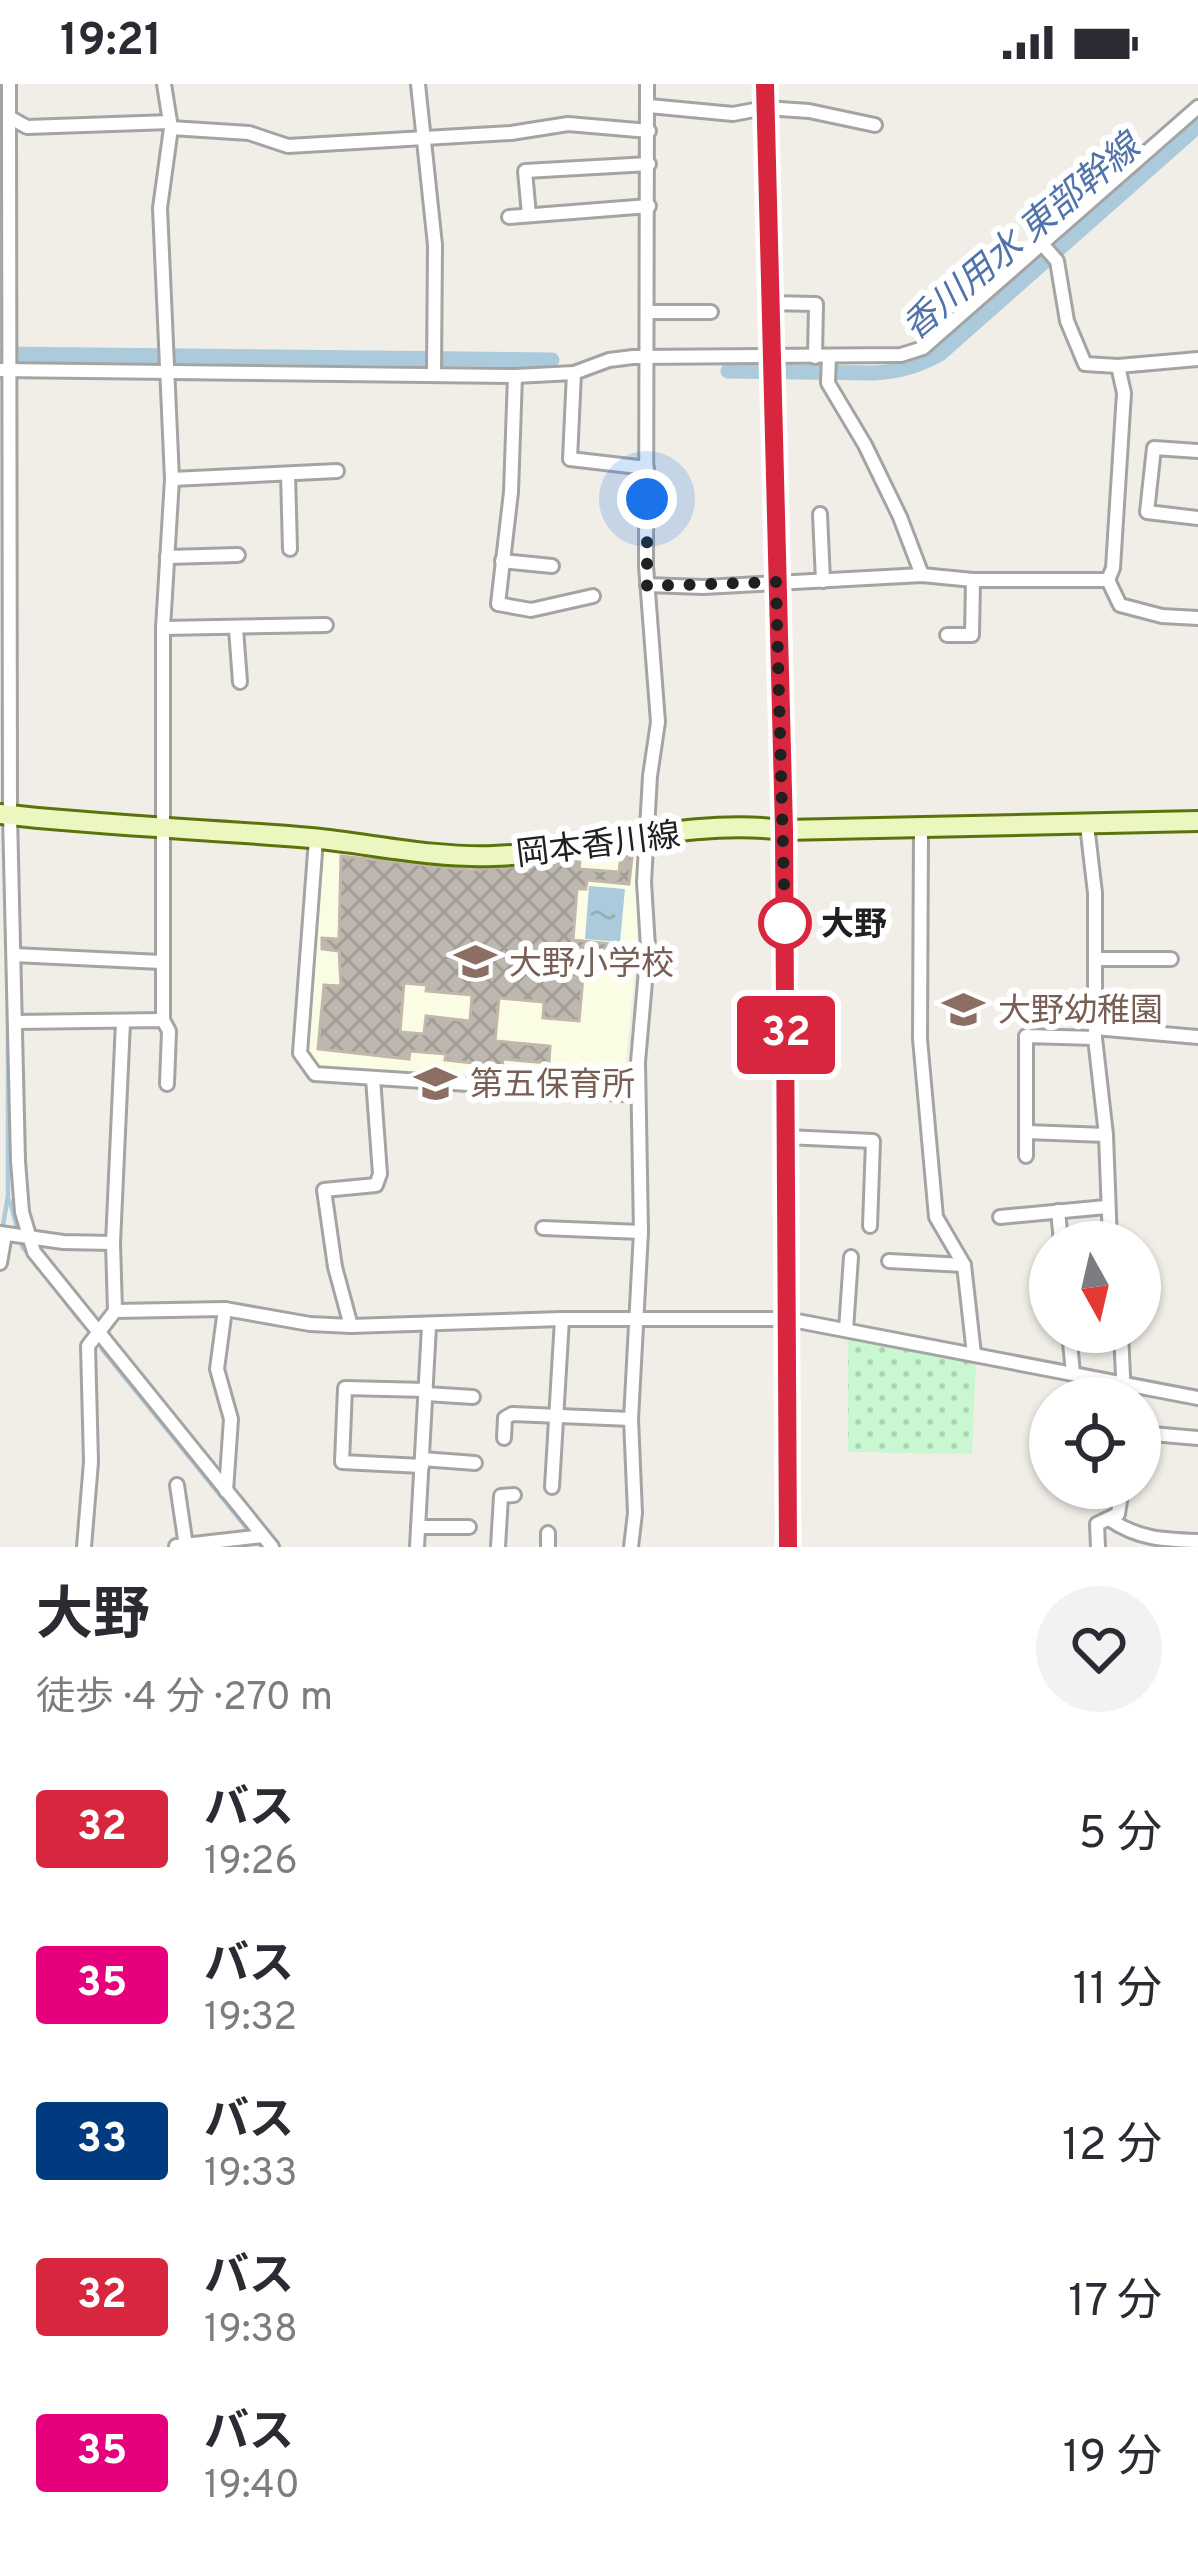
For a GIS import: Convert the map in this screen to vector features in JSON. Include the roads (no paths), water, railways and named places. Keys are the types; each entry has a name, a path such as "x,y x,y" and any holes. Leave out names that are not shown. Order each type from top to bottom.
{"main road":[{"path":"765,84 784,830 788,1547"},
{"name":"岡本香川線","path":"5,814 316,839 436,856 495,856 646,834 757,826 784,830 1198,820"}],"street":[{"path":"9,84 5,814 14,956 18,1162 27,1236 34,1252 262,1540"},
{"path":"164,84 171,125 160,208 172,479 163,628 161,962 163,1020 169,1031 167,1084"},
{"path":"418,84 435,245 434,372"},
{"path":"631,1547 631,1419 641,1232 638,1046 648,947 646,834 658,722 647,586 647,84"},
{"path":"649,106 734,114 765,108 809,110 875,125"},
{"path":"4,370 515,376 574,373 609,360 649,357 901,355 923,348 1198,107"},
{"path":"9,118 27,127 171,125 249,133 288,146 511,133 568,124 649,131"},
{"path":"529,215 525,171 649,164"},
{"path":"509,217 649,206"},
{"path":"1044,246 1058,261 1067,320 1085,364 1198,359"},
{"path":"769,304 816,304 828,383 891,499 922,575"},
{"path":"648,312 711,312"},
{"path":"1118,366 1124,393 1108,580 1120,605 1162,616 1198,618"},
{"path":"574,373 569,459 647,468"},
{"path":"515,376 511,492 498,604 531,610 593,596"},
{"path":"1198,451 1154,448 1147,512 1198,518"},
{"path":"172,479 337,471"},
{"path":"288,474 290,550"},
{"path":"820,514 823,581"},
{"path":"167,557 238,555"},
{"path":"502,561 552,566"},
{"path":"647,586 922,575 973,580 1108,580"},
{"path":"946,635 973,635 973,580"},
{"path":"163,628 326,625"},
{"path":"236,629 240,682"},
{"path":"1087,825 1095,893 1095,1033 1106,1135 1108,1221"},
{"path":"921,828 920,1039 936,1217 964,1265 974,1354"},
{"path":"316,839 299,1053 315,1074 638,1096"},
{"path":"14,956 161,962"},
{"path":"1095,959 1171,959"},
{"path":"15,1022 163,1020"},
{"path":"84,1547 91,1462 88,1346 115,1311 113,1243 122,1022"},
{"path":"1026,1156 1026,1036 1198,1037"},
{"path":"351,1326 335,1267 324,1190 376,1185 380,1174 373,1078"},
{"path":"1026,1132 1106,1135"},
{"path":"786,1137 873,1141 869,1226"},
{"path":"1000,1216 1106,1207"},
{"path":"1058,1211 1059,1221"},
{"path":"544,1228 641,1232"},
{"path":"0,1263 2,1233 113,1243"},
{"path":"846,1330 851,1257"},
{"path":"889,1261 964,1265"},
{"path":"115,1311 225,1309 351,1326 562,1319 787,1319 1096,1377"},
{"path":"225,1309 217,1369 231,1419 226,1492"},
{"path":"553,1487 562,1319"},
{"path":"417,1547 429,1326"},
{"path":"1071,1353 1073,1373"},
{"path":"473,1396 345,1388 342,1462 475,1463"},
{"path":"1161,1390 1198,1398"},
{"path":"504,1438 505,1418 512,1414 631,1419"},
{"path":"1161,1435 1198,1438"},
{"path":"176,1485 186,1546"},
{"path":"498,1547 501,1496 514,1495"},
{"path":"1097,1547 1097,1524 1118,1514 1119,1509"},
{"path":"1109,1520 1128,1532 1156,1539 1198,1540"},
{"path":"418,1527 469,1528"},
{"path":"176,1546 262,1540"}],"water":[{"path":"589,886 625,889 620,942 585,939"}],"waterway":[{"path":"1,342 3,84"},
{"name":"香川用水 東部幹線","path":"728,371 882,372 908,368 940,354 1198,126"},
{"name":"香川用水 東部幹線","path":"0,354 552,360"},
{"path":"2,1231 8,1196 8,991"},
{"path":"10,1201 22,1246 79,1319"},
{"path":"102,1349 262,1547"}],"place":[{"name":"大野","path":"785,923"},
{"name":"大野小学校","path":"475,962"},
{"name":"大野幼稚園","path":"964,1009"},
{"name":"第五保育所","path":"436,1083"}]}
